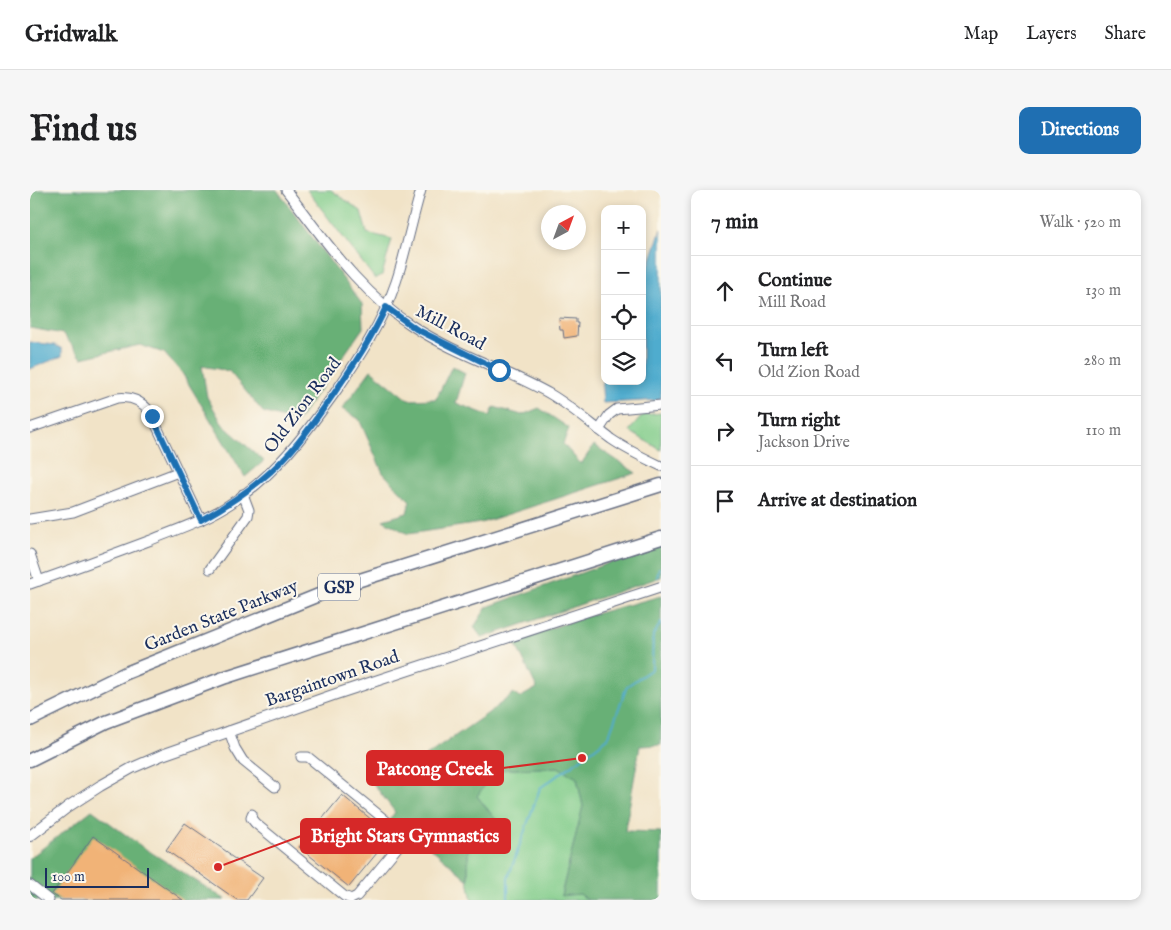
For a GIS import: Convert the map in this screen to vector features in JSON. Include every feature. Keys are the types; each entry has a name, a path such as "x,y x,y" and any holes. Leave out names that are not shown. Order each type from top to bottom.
{"highway":[{"name":"Garden State Parkway","path":"30,720 126,673 341,586 660,486"},
{"path":"30,760 106,722 226,677 661,538"}],"main road":[{"name":"Bargaintown Road","path":"30,836 69,806 112,778 146,761 336,694 661,587"}],"street":[{"name":"Mill Road","path":"286,190 355,278 401,319 430,336 546,392 629,450 661,466"},
{"name":"Old Zion Road","path":"30,584 201,520 243,494 279,464 304,435 367,345 396,282 421,190"},
{"path":"30,428 117,398 133,399 141,403 148,409 201,520"},
{"path":"599,430 609,415 617,409 661,405"},
{"path":"30,519 73,512 178,472"},
{"path":"210,568 248,516 249,510 243,494"},
{"path":"30,554 39,581"},
{"path":"229,731 235,748 243,761 275,787"},
{"path":"252,814 251,818 254,823 344,896 351,899 357,896 406,837 308,757 301,757"},
{"path":"30,885 48,900"}],"green space":[{"path":"30,190 277,190 362,304 363,328 297,422 263,412 229,371 202,366 207,397 223,425 264,461 245,477 182,373 164,353 140,345 82,358 63,334 30,328"},
{"path":"307,190 331,190 361,211 367,233 392,239 382,275 375,279"},
{"path":"452,366 465,373 456,403 490,416 494,407 522,415 539,408 569,428 563,444 581,464 594,445 636,473 481,523 408,534 383,520 407,513 410,501 383,473 359,419 342,409 371,370 408,400 436,399"},
{"path":"661,413 661,450 629,431 643,415"},
{"path":"661,544 661,577 482,638 474,627 487,607"},
{"path":"661,596 661,745 640,746 625,831 661,832 661,900 588,900 580,894 561,896 583,806 577,778 558,767 496,770 477,796 500,825 468,839 468,880 430,847 379,834 395,812 372,782 388,754 403,772 514,693 519,698 537,688 514,641 587,616"},
{"path":"558,767 577,778 583,806 561,895 580,894 588,900 472,900 468,880 468,839 500,825 477,796 496,770"},
{"path":"92,810 141,846 226,900 30,900 30,858"}],"water":[{"path":"661,229 661,400 603,403 603,385 646,385 646,274"},
{"path":"30,342 55,345 62,349 62,356 30,369"}],"building":[{"path":"559,318 576,319 576,323 578,323 577,336 564,338 563,330 560,330"},
{"path":"342,795 391,836 349,887 299,847"},
{"path":"185,823 263,878 247,900 237,900 166,850"},
{"path":"93,836 183,900 61,900 52,894"}],"waterway":[{"path":"657,578 659,568"},
{"path":"508,900 508,878 540,788 608,738 627,686 652,669 653,635 661,623"}],"place":[{"name":"Patcong Creek","path":"582,758"},
{"name":"Bright Stars Gymnastics","path":"218,867"}],"route":[{"path":"152,416 201,520 230,504 257,484 292,450 363,351 386,307 416,329 499,370"}]}
